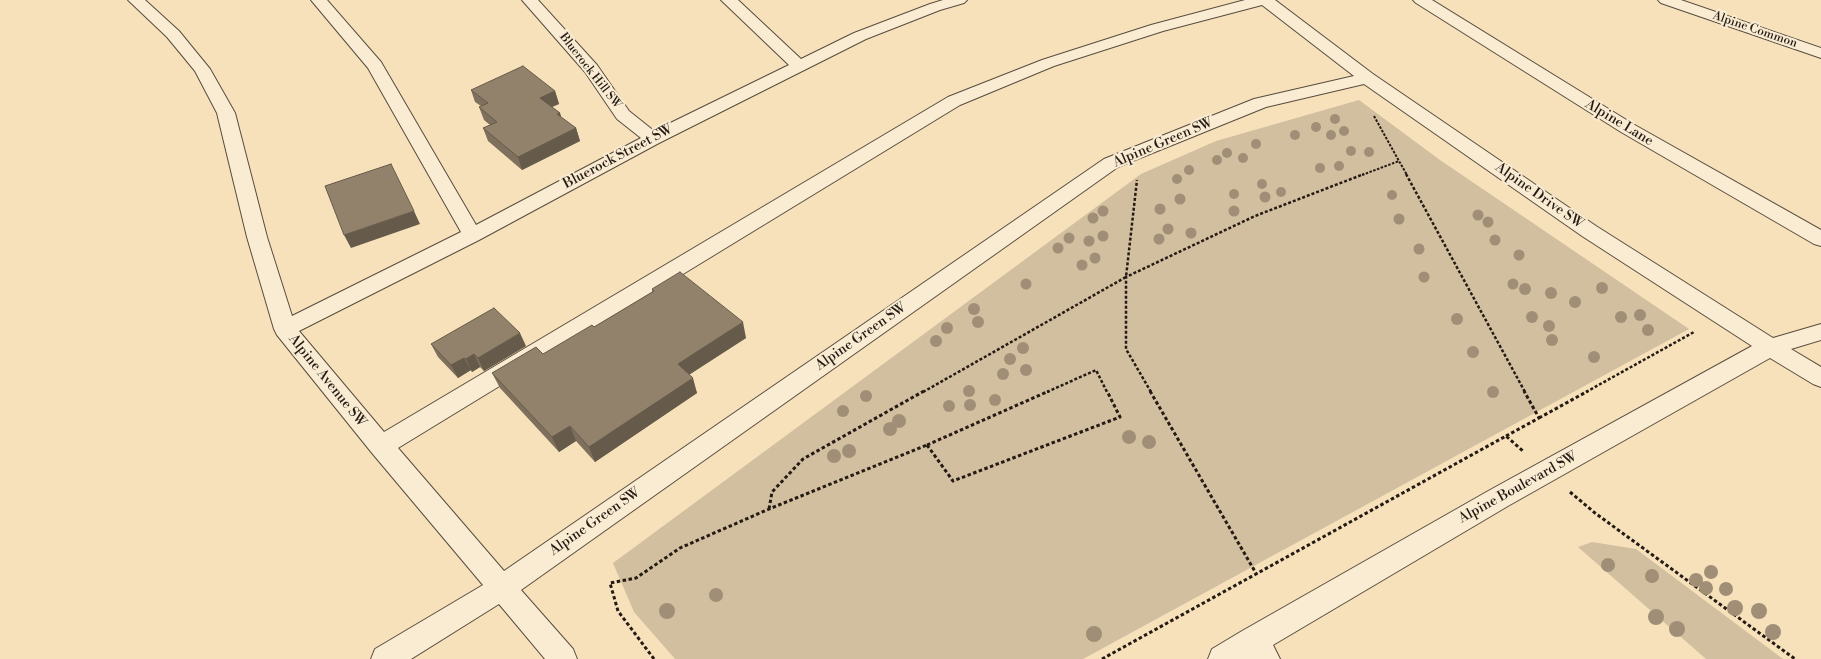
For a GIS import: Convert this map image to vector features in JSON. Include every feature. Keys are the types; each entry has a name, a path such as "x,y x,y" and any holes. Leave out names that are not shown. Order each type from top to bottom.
{"street":[{"name":"Alpine Avenue SW","path":"136,0 173,34 202,69 226,113 243,176 257,237 285,329 381,446 563,659"},
{"path":"319,0 375,66 472,235"},
{"name":"Bluerock Hill SW","path":"530,0 591,69 623,115 653,138"},
{"path":"729,0 799,66"},
{"name":"Bluerock Street SW","path":"285,329 472,235 653,138 860,36 930,4 959,0"},
{"path":"381,446 954,101 1048,63 1157,28 1264,0"},
{"name":"Alpine Drive SW","path":"1264,0 1367,78 1589,231 1821,378"},
{"name":"Alpine Lane","path":"1421,0 1626,128 1821,239"},
{"name":"Alpine Common","path":"1666,0 1821,53"},
{"name":"Alpine Green SW","path":"385,659 503,587 1111,163 1260,103 1367,78"},
{"name":"Alpine Boulevard SW","path":"1222,659 1259,650 1506,494 1770,347 1821,332"}],"path":[{"path":"1373,114 1539,418"},
{"path":"769,509 772,492 803,459 1126,277 1256,216 1399,161"},
{"path":"1137,180 1126,277 1126,349 1257,575"},
{"path":"1506,436 1699,329"},
{"path":"654,659 618,611 610,583 636,578 680,548 769,509 927,445 1096,370 1120,417 953,481 927,445"}],"shaded area":[{"path":"1359,100 1440,160 1689,329 1083,659 675,659 634,612 613,563 1141,174 1216,141"},
{"path":"1592,542 1636,549 1783,659 1706,659 1578,547"}],"building":[{"path":"523,66 555,91 540,98 560,113 557,114 576,128 518,157 483,128 497,122 479,107 488,103 471,90"},
{"path":"391,164 414,211 344,235 325,186"},
{"path":"680,272 743,322 678,364 693,378 589,447 570,426 552,437 492,373 536,347 543,354 592,325 594,327 654,291 652,289"},
{"path":"494,308 520,333 478,358 474,354 451,365 431,344"}]}
